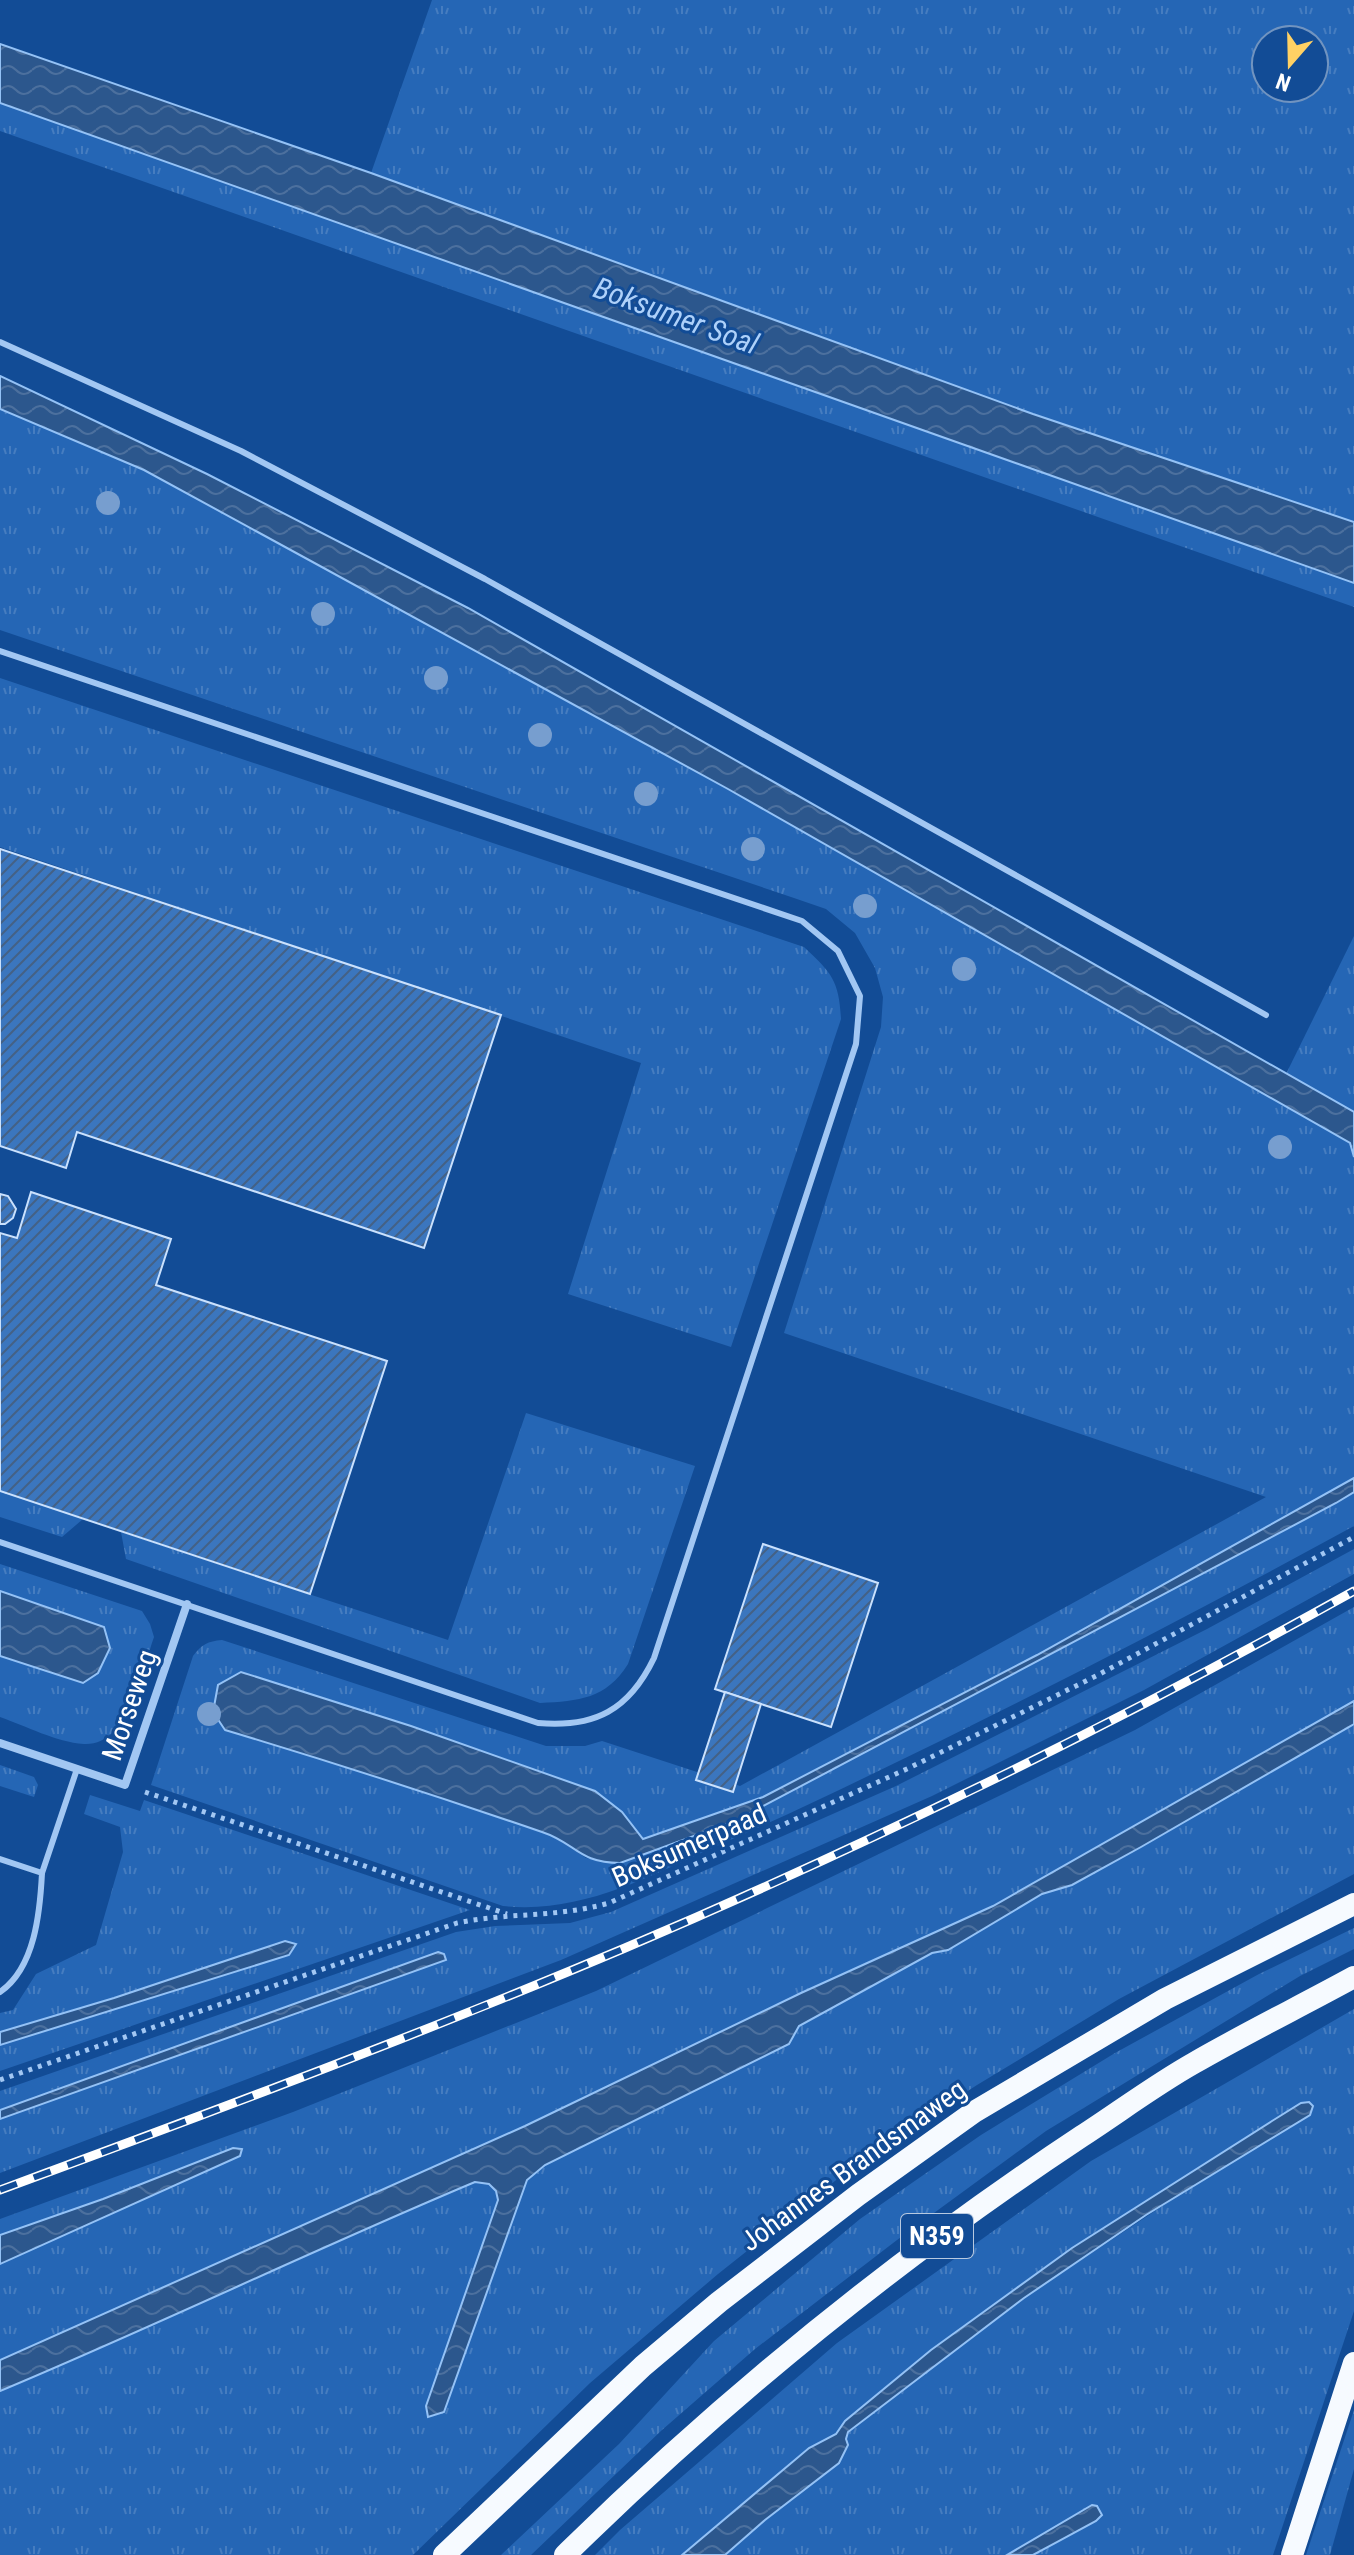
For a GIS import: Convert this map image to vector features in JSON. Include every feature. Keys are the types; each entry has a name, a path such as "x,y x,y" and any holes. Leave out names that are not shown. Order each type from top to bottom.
{"highway":[{"name":"Johannes Brandsmaweg","path":"444,2555 602,2404 719,2302 858,2195 974,2112 1165,1999 1354,1904"},
{"name":"N359","path":"565,2555 740,2392 901,2262 1008,2184 1192,2064 1354,1977"},
{"path":"1292,2555 1354,2363"}],"street":[{"name":"Morseweg","path":"0,1743 125,1785 187,1604"}],"lane":[{"path":"0,342 241,451 485,579 1266,1015"},
{"path":"0,651 802,921 838,951 860,996 856,1044 659,1643 642,1682 626,1700 604,1715 562,1725 538,1723 0,1542"},
{"path":"0,1992 21,1967 32,1942 40,1908 42,1873 77,1769"},
{"path":"0,1859 42,1873"}],"path":[{"name":"Boksumerpaad","path":"0,2080 457,1923 485,1917 574,1912 609,1903 909,1768 1067,1691 1354,1537"},
{"path":"125,1785 511,1916"}],"green space":[{"path":"432,0 1354,0 1354,522 1033,414 371,173"},
{"path":"0,103 1354,583 1354,607 0,131"},
{"path":"0,409 144,470 728,789 1350,1143 1354,1157 1354,1478 1037,1655 763,1798 643,1839 622,1812 218,1685 213,1712 225,1730 354,1769 551,1835 586,1858 620,1863 735,1821 1354,1492 1354,1526 1111,1655 845,1787 660,1872 610,1892 558,1905 503,1906 151,1785 193,1656 205,1644 222,1640 546,1746 585,1746 602,1741 740,1786 1266,1497 784,1333 881,1027 883,997 875,968 855,933 826,909 0,630"},
{"path":"0,678 804,947 832,978 841,1019 731,1347 568,1294 641,1063 0,847"},
{"path":"1354,936 1354,1112 1286,1074"},
{"path":"526,1413 695,1466 628,1664 610,1685 590,1696 540,1703 126,1559 121,1532 448,1640"},
{"path":"0,1491 83,1519 62,1537 0,1517"},
{"path":"1354,1549 1354,1574 1144,1690 932,1796 561,1960 0,2173 0,2119 446,1959 444,1954 438,1952 0,2110 0,2091 456,1932 495,1926 570,1923 611,1912 896,1786 1207,1629"},
{"path":"0,1564 142,1611 154,1637 132,1704 113,1733 100,1741 84,1744 41,1733 0,1717 0,1656 83,1683 103,1627 0,1591"},
{"path":"1354,1607 1354,1701 993,1906 801,1993 525,2126 0,2360 0,2264 239,2156 241,2149 233,2148 0,2235 0,2219 293,2112 596,1991 1135,1730"},
{"path":"1354,1724 1354,1874 1119,1999 860,2161 718,2274 590,2383 413,2555 0,2555 0,2391 475,2182 489,2184 496,2191 498,2200 426,2406 527,2180 545,2165 789,2044 798,2026 932,1953 948,1950 1042,1894 1072,1885"},
{"path":"0,1765 34,1777 38,1785 34,1797 0,1786"},
{"path":"90,1795 140,1811 144,1800 470,1910 0,2071 0,2045 289,1955 296,1945 285,1941 0,2032 0,2013 13,2010 36,1974 96,1945 123,1852 120,1827 84,1814"},
{"path":"1354,1928 1354,1949 1300,1976 1046,2131 897,2240 755,2349 662,2430 531,2555 501,2555 619,2444 714,2341 860,2219 981,2135 1115,2053 1259,1974"},
{"path":"1354,2009 1354,2311 1273,2555 1033,2555 1096,2521 1040,2536 1007,2555 725,2555 765,2520 846,2439 848,2432 1024,2298 1313,2106 931,2350 845,2421 836,2434 809,2448 682,2555 595,2555 837,2343 1091,2161"},
{"path":"1354,2410 1354,2469 1330,2555 1306,2555"}],"water":[{"name":"Boksumer Soal","path":"0,44 371,173 1033,414 1354,522 1354,583 0,103"},
{"path":"0,376 207,474 468,608 1354,1112 1354,1157 1350,1143 728,789 144,470 0,409"},
{"path":"1354,1478 1354,1492 1336,1503 735,1821 620,1863 595,1860 542,1832 225,1730 213,1712 218,1685 241,1672 411,1726 595,1791 622,1812 643,1839 763,1797 1037,1655"},
{"path":"0,1591 104,1627 110,1648 98,1673 83,1683 0,1656"},
{"path":"1354,1701 1354,1724 1141,1847 1072,1885 1042,1894 948,1950 932,1953 799,2026 789,2044 545,2165 527,2180 444,2412 428,2417 426,2406 498,2200 496,2191 489,2184 475,2182 0,2391 0,2360 525,2126 801,1993 993,1906"},
{"path":"285,1941 296,1944 289,1955 0,2045 0,2032"},
{"path":"438,1952 444,1954 446,1960 0,2119 0,2110"},
{"path":"1309,2102 1313,2106 1310,2115 1146,2215 1024,2298 848,2432 848,2445 839,2463 725,2555 682,2555 809,2448 836,2434 845,2421 931,2350 1072,2248 1301,2103"},
{"path":"233,2148 242,2149 240,2156 0,2264 0,2235"},
{"path":"1092,2505 1097,2506 1102,2515 1096,2521 1033,2555 1007,2555"}],"building":[{"path":"0,849 501,1015 424,1248 77,1132 66,1168 0,1146"},
{"path":"31,1192 171,1239 156,1285 387,1361 310,1594 0,1491 0,1233 17,1238"},
{"path":"0,1194 8,1196 16,1209 13,1218 5,1224 0,1224"},
{"path":"763,1544 878,1583 831,1727 715,1689"},
{"path":"725,1692 761,1704 733,1792 696,1780"}],"railway":[{"path":"0,2190 392,2042 718,1908 903,1823 1085,1734 1354,1591"}]}
